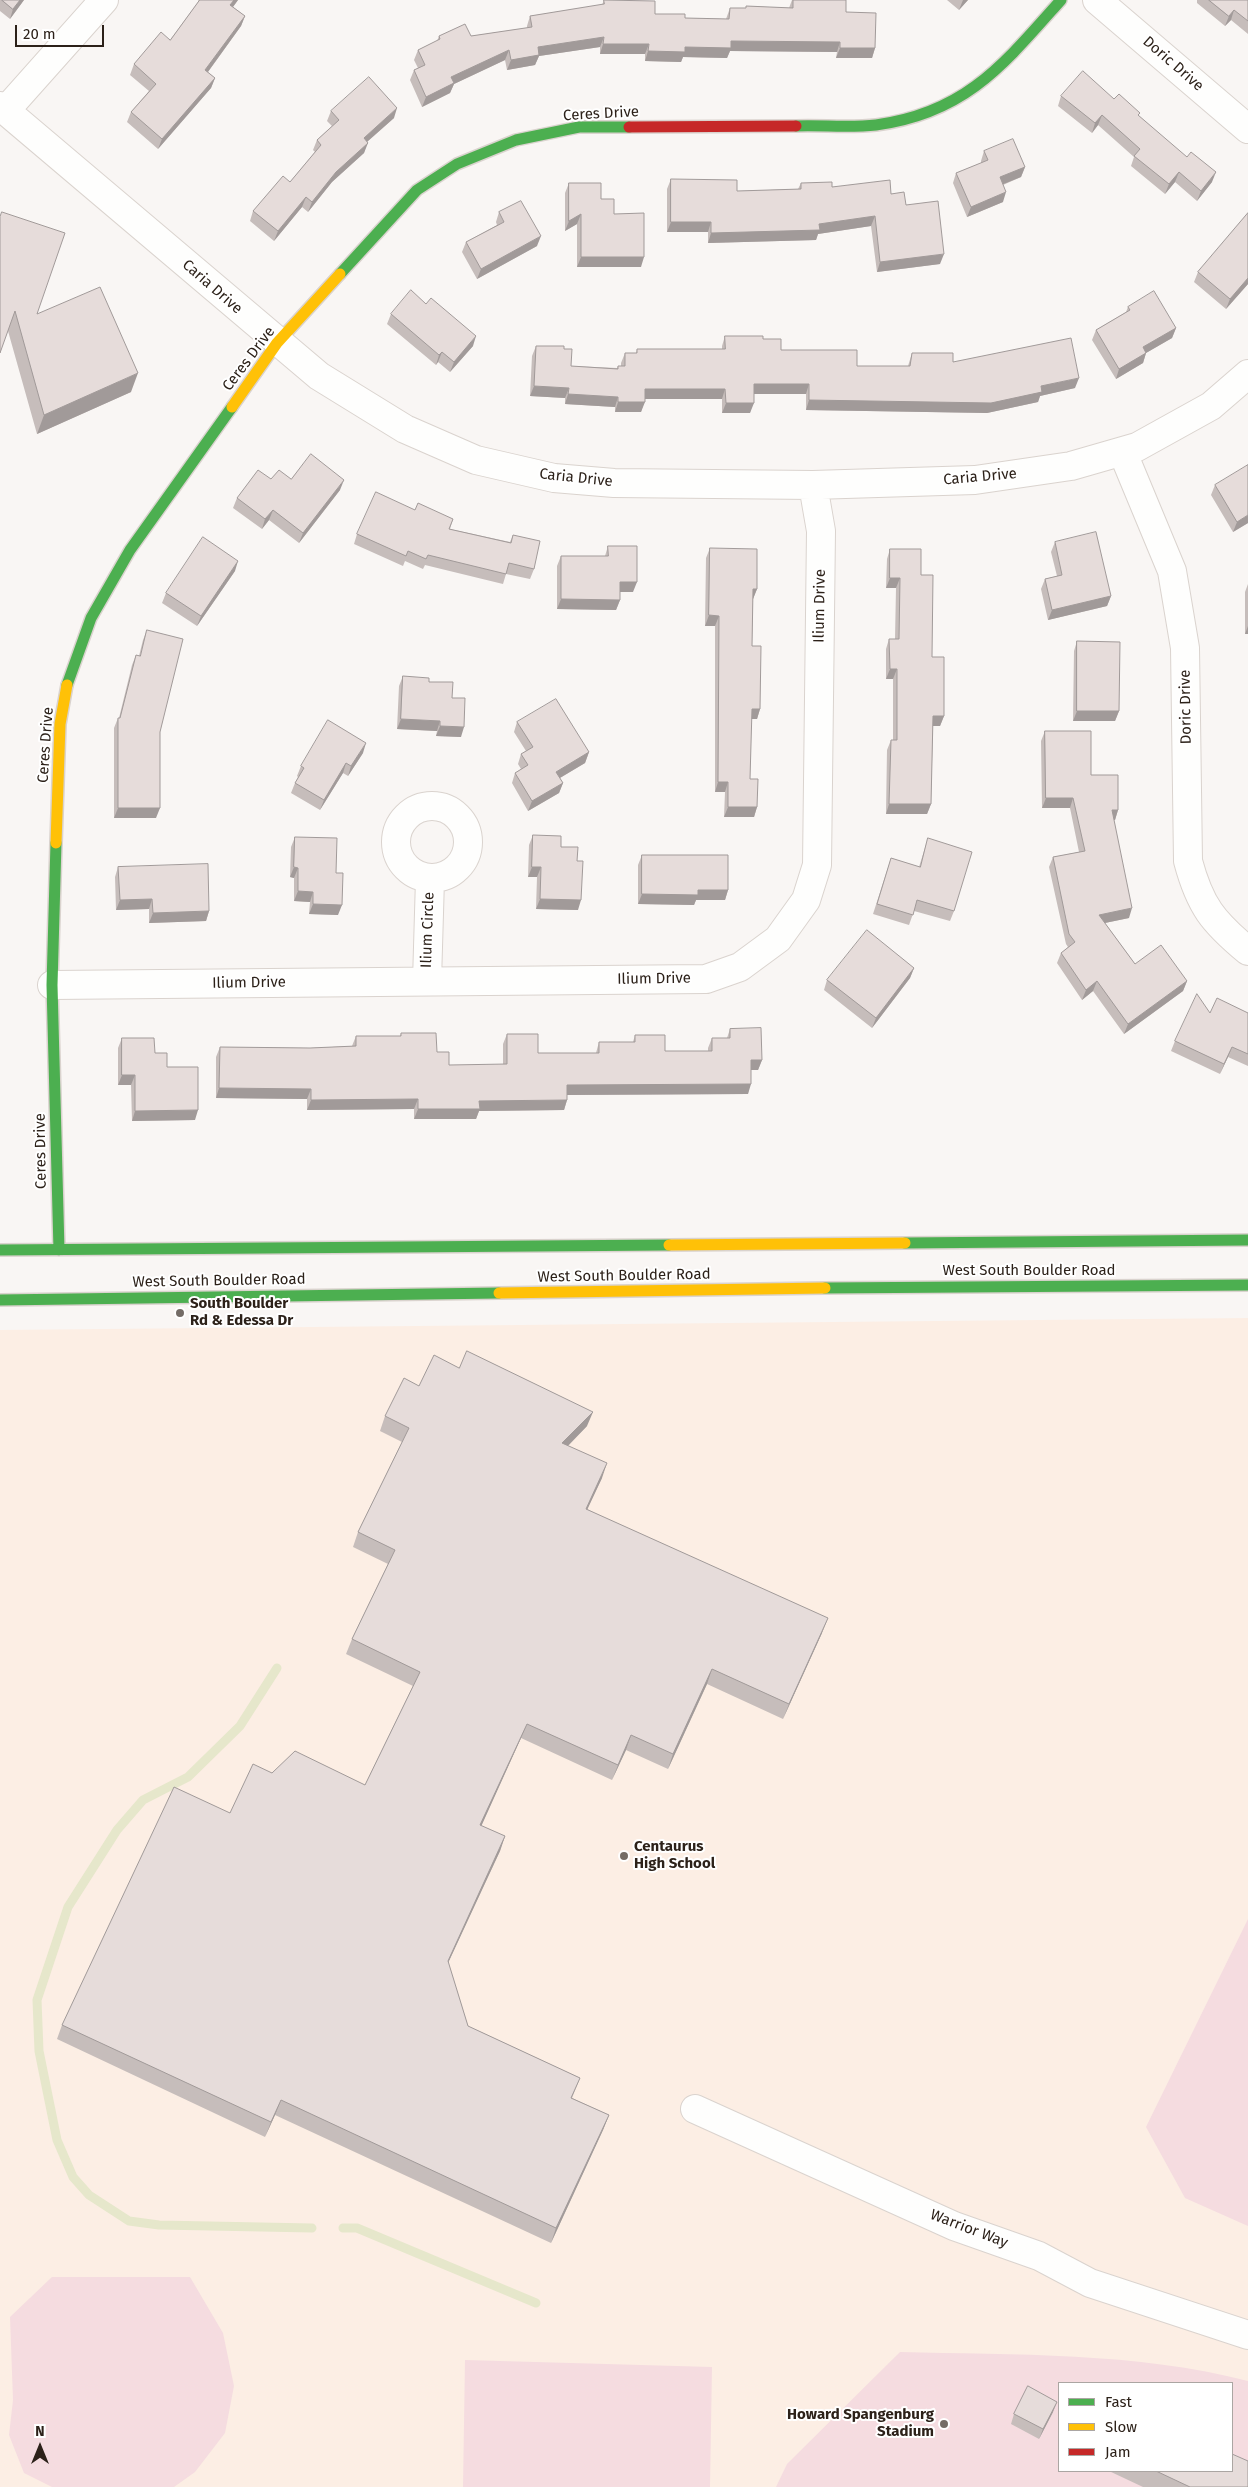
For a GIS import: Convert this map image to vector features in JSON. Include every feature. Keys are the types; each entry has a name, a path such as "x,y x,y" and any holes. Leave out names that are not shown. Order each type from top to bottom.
{"main road":[{"name":"Ceres Drive","path":"59,1250 52,985 60,724 69,675 91,618 130,550 277,343 417,190 457,164 516,140 579,127 875,125 918,117 957,100 993,74 1061,0"},
{"name":"West South Boulder Road","path":"0,1250 1248,1240"},
{"name":"West South Boulder Road","path":"0,1300 958,1286 1248,1285"}],"street":[{"path":"3,108 104,0"},
{"name":"Doric Drive","path":"1097,0 1248,129"},
{"name":"Caria Drive","path":"3,108 318,376 405,429 476,460 554,478 597,481 813,485 975,480 1071,466 1123,453 1210,406 1248,374"},
{"name":"Doric Drive","path":"1123,453 1172,571 1185,648 1188,861 1196,891 1219,927 1248,951"},
{"name":"Ilium Drive","path":"52,985 706,979 740,967 778,939 806,900 817,865 821,531 813,485"},
{"name":"Ilium Circle","path":"427,981 430,879"},
{"name":"Warrior Way","path":"695,2109 954,2226 1039,2256 1090,2283 1248,2335"}],"shaded area":[{"name":"Centaurus High School","path":"1248,1318 1248,2487 0,2487 0,1330"},
{"path":"1248,1919 1248,2226 1185,2198 1146,2127"},
{"path":"52,2277 190,2277 223,2333 234,2386 225,2433 195,2472 174,2487 52,2487 24,2473 9,2435 13,2400 10,2317"},
{"name":"Howard Spangenburg Stadium","path":"900,2352 1031,2355 1119,2360 1206,2372 1248,2381 1248,2487 776,2487 787,2464"},
{"path":"465,2360 712,2367 710,2487 463,2487"}],"building":[{"path":"2,0 20,0 13,9"},
{"path":"200,0 234,0 230,5 245,16 205,70 215,78 162,139 131,112 156,84 134,64 161,32 170,40"},
{"path":"604,0 655,1 655,14 685,14 685,18 729,19 730,8 746,8 746,6 793,8 793,0 846,0 846,12 876,13 875,48 840,48 840,42 731,41 731,48 685,47 685,52 648,51 649,44 603,44 604,37 538,47 539,55 511,60 509,50 451,77 454,83 426,97 414,70 425,65 418,50 440,39 439,36 465,24 471,36 532,27 530,16 604,4"},
{"path":"1209,0 1248,0 1248,21 1234,10 1229,16"},
{"path":"1083,71 1114,99 1119,94 1140,113 1138,115 1187,157 1191,152 1216,172 1201,191 1179,172 1169,184 1134,156 1140,149 1102,115 1095,123 1061,96"},
{"path":"369,77 397,108 364,138 368,143 336,172 312,202 306,197 278,231 253,211 283,176 290,182 321,145 317,140 339,120 331,111"},
{"path":"1013,139 1025,167 1000,177 1006,192 971,207 956,173 988,160 984,151"},
{"path":"671,179 737,180 737,191 801,189 801,183 832,182 832,187 890,180 891,194 904,192 906,205 938,201 944,254 880,262 875,216 819,224 820,230 711,233 711,222 671,222"},
{"path":"569,183 601,183 601,199 614,199 614,214 644,213 644,257 581,257 581,214 569,221"},
{"path":"521,201 541,236 481,269 466,242 504,222 499,212"},
{"path":"2,212 65,233 37,314 100,287 138,373 44,415 15,311 0,353 0,217"},
{"path":"1248,213 1248,278 1230,299 1198,272"},
{"path":"411,290 426,304 431,298 476,336 454,362 442,352 439,355 391,314"},
{"path":"1154,291 1176,328 1143,347 1146,353 1119,369 1096,330 1130,310 1128,307"},
{"path":"725,336 763,336 763,339 781,339 781,350 857,350 857,366 910,366 912,353 953,353 953,362 1071,338 1079,378 1041,386 1042,392 991,403 809,400 809,384 754,384 754,403 726,403 725,389 645,389 645,402 618,402 618,397 568,394 569,388 534,386 536,346 564,346 564,349 572,349 571,366 618,369 618,366 625,366 625,353 637,353 637,349 725,349"},
{"path":"311,454 344,480 303,533 273,510 265,519 237,498 258,470 271,479 279,470 291,479"},
{"path":"1248,465 1248,515 1237,522 1215,485"},
{"path":"376,492 415,510 418,503 453,519 449,529 511,543 513,535 540,541 534,569 509,563 506,574 428,555 426,559 408,551 406,556 357,534"},
{"path":"1096,532 1111,596 1052,610 1045,579 1062,575 1055,542"},
{"path":"203,537 238,561 201,616 166,593"},
{"path":"608,546 637,546 637,582 620,582 620,600 561,599 561,556 608,556"},
{"path":"710,548 757,549 757,589 753,589 752,646 761,646 760,709 752,709 750,779 758,779 757,807 728,807 728,782 718,782 719,616 709,615"},
{"path":"890,549 921,549 921,575 933,575 932,657 944,657 944,716 933,716 931,804 889,804 891,740 897,740 897,669 890,669 889,639 899,639 900,578 890,578"},
{"path":"147,630 183,639 160,732 160,808 118,808 118,718 120,718 136,655 140,656"},
{"path":"1077,641 1120,642 1119,711 1077,711"},
{"path":"403,676 429,678 429,682 453,682 452,698 465,698 464,727 440,726 440,721 401,719"},
{"path":"556,699 589,752 556,772 563,783 532,801 515,773 528,765 521,754 533,747 517,722"},
{"path":"328,720 366,743 351,766 346,763 324,800 295,783 304,768 301,766"},
{"path":"1045,731 1091,731 1091,775 1118,775 1118,810 1112,810 1132,908 1099,915 1135,964 1161,945 1187,981 1128,1024 1097,981 1086,990 1061,953 1075,942 1069,934 1053,857 1085,851 1073,798 1046,798"},
{"path":"533,835 561,836 561,847 578,847 577,861 583,861 581,900 540,899 541,867 532,867"},
{"path":"295,837 337,838 336,873 343,873 342,905 313,904 313,892 298,891 298,868 294,867"},
{"path":"928,838 972,852 954,911 917,900 913,915 877,904 891,858 920,867"},
{"path":"642,855 728,855 728,890 698,890 698,895 642,894"},
{"path":"208,864 209,911 153,913 152,899 120,900 118,867"},
{"path":"867,930 914,968 876,1018 827,980"},
{"path":"1197,994 1210,1013 1217,998 1248,1013 1248,1054 1232,1047 1224,1064 1175,1041"},
{"path":"761,1028 762,1060 751,1060 751,1084 567,1085 567,1100 479,1101 480,1109 418,1109 418,1099 311,1100 311,1089 219,1088 220,1047 310,1048 356,1046 356,1036 401,1036 401,1033 436,1033 437,1052 449,1052 449,1065 507,1064 507,1034 538,1034 538,1053 599,1053 599,1042 635,1042 635,1035 665,1035 665,1051 712,1051 712,1038 730,1038 730,1029"},
{"path":"122,1038 154,1038 155,1053 167,1053 167,1067 198,1067 198,1110 135,1111 135,1075 122,1075"},
{"path":"467,1351 593,1412 562,1443 607,1463 586,1509 828,1618 789,1704 712,1669 673,1754 631,1735 618,1765 527,1724 480,1825 505,1836 448,1961 468,2026 580,2078 571,2098 609,2115 556,2228 281,2100 271,2122 62,2025 174,1787 230,1813 253,1764 272,1773 295,1751 365,1785 420,1672 352,1639 395,1550 358,1532 409,1428 385,1416 404,1378 419,1386 434,1355 459,1368"},
{"path":"1028,2386 1057,2402 1043,2429 1014,2414"},
{"path":"1233,2454 1248,2461 1248,2487 1190,2487 1158,2472 1233,2472"}],"waterway":[{"path":"277,1668 240,1726 188,1777 143,1800 117,1830 68,1907 37,2000 39,2051 57,2140 73,2177 89,2195 129,2221 159,2225 312,2228"},
{"path":"343,2228 357,2228 536,2303"}],"traffic: fast":[{"path":"796,126 876,125 907,119 935,109 959,97 1001,65 1061,0"},
{"path":"340,274 417,190 457,164 516,140 579,127 629,127"},
{"path":"67,685 91,618 130,550 232,407"},
{"path":"56,843 52,985 59,1250"},
{"path":"905,1243 1248,1240"},
{"path":"0,1250 669,1245"},
{"path":"825,1288 1248,1285"},
{"path":"0,1300 499,1293"}],"traffic: slow":[{"path":"232,407 277,343 340,274"},
{"path":"56,843 60,724 67,685"},
{"path":"669,1245 905,1243"},
{"path":"499,1293 825,1288"}],"traffic: jam":[{"path":"629,127 796,126"}],"place":[{"name":"South Boulder Rd & Edessa Dr","path":"180,1313"},
{"name":"Centaurus High School","path":"624,1856"},
{"name":"Howard Spangenburg Stadium","path":"944,2424"}]}
